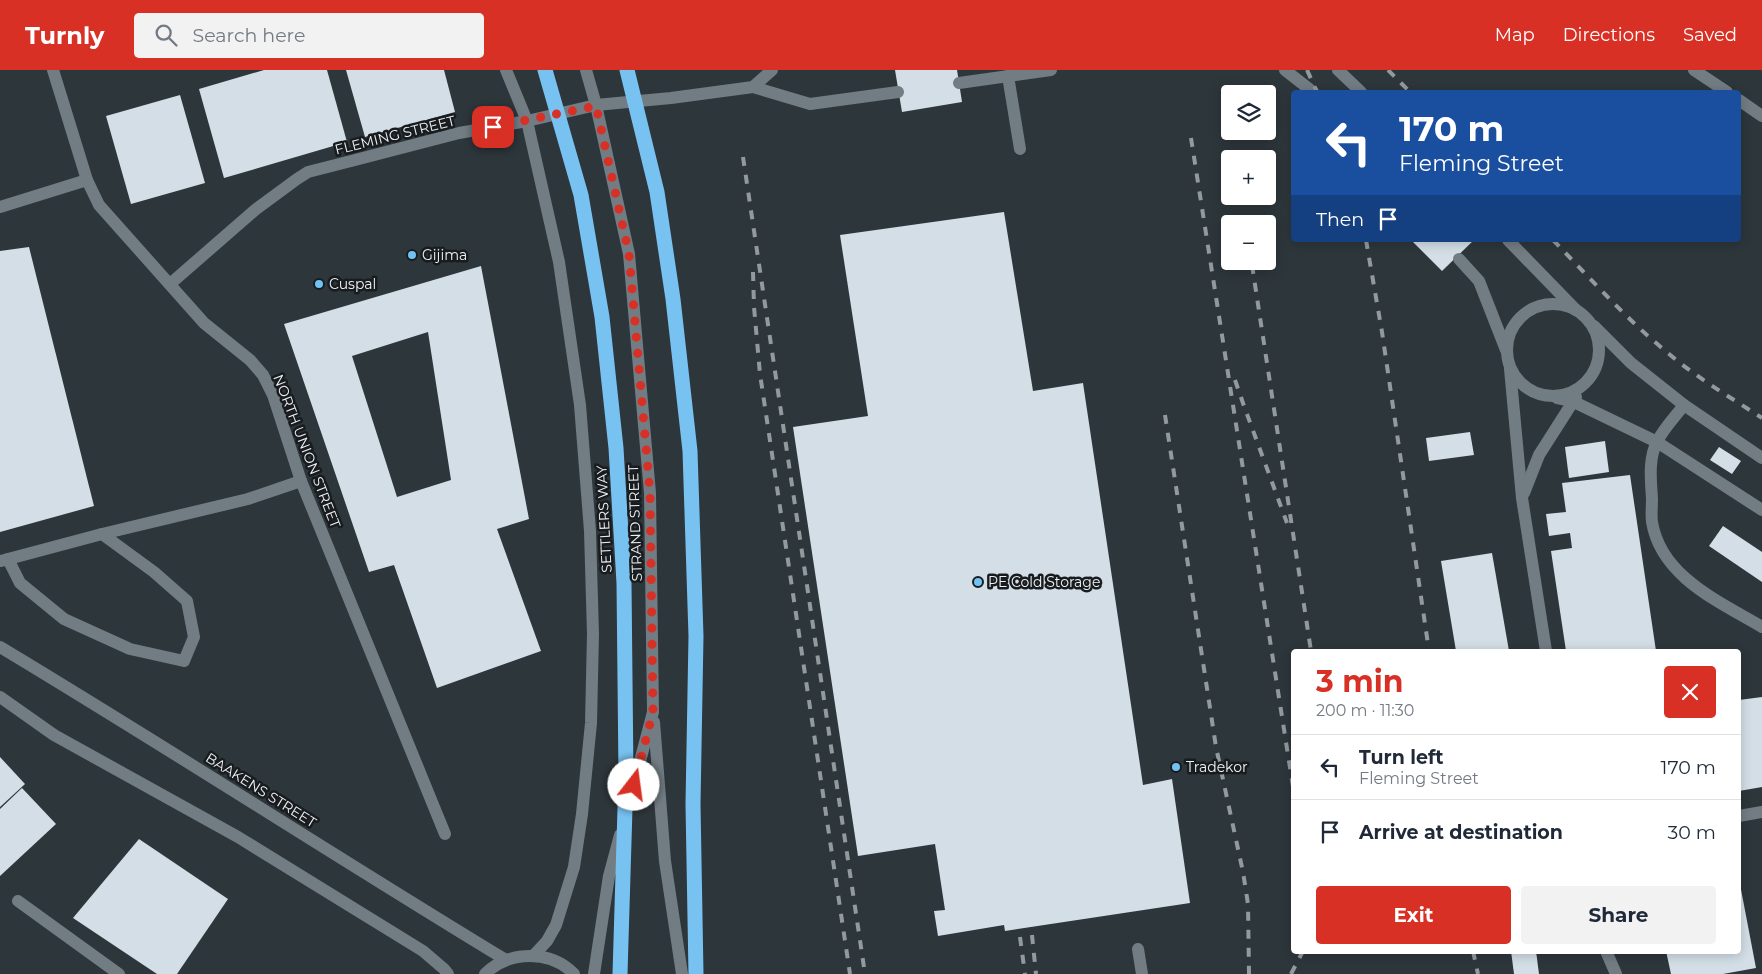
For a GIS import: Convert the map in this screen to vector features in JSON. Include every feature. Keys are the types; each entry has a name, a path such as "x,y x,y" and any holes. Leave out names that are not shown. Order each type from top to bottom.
{"highway":[{"name":"SETTLERS WAY","path":"544,70 580,195 602,317 616,448 624,583 626,775 620,974"},
{"path":"627,70 657,192 673,299 690,451 696,636 694,804 696,974"}],"street":[{"name":"NORTH UNION STREET","path":"53,70 88,180 99,205 204,323 250,360 263,375 273,395 301,482 445,834"},
{"path":"506,70 527,121 559,262 580,405 590,531 593,634 591,724 582,814 574,867 556,925 547,941 534,955"},
{"name":"STRAND STREET","path":"586,70 596,106 629,254 650,493 653,712 609,876 594,974"},
{"path":"753,87 772,70"},
{"path":"959,83 1051,70"},
{"path":"1285,70 1310,90"},
{"path":"1338,70 1359,90"},
{"path":"1694,70 1724,90"},
{"path":"1008,76 1020,149"},
{"name":"FLEMING STREET","path":"170,284 255,210 308,172 459,133 596,106 753,87 810,104 898,92"},
{"path":"1741,101 1762,116"},
{"path":"0,207 88,180"},
{"path":"1510,242 1576,311 1631,363 1684,405 1762,458"},
{"path":"1459,259 1479,281 1506,352 1522,498 1546,649"},
{"path":"1506,352 1508,337 1516,323 1527,312 1542,306 1557,305 1576,311"},
{"path":"1522,498 1539,454 1591,376 1598,362 1599,346 1588,321"},
{"path":"1509,366 1516,379 1527,389 1540,395 1572,402 1657,442 1762,510"},
{"path":"1540,395 1555,396 1569,394 1591,376"},
{"path":"1684,405 1657,442 1653,452 1651,480 1652,522 1659,545 1675,568 1697,588 1762,627"},
{"path":"102,534 154,572 186,601 194,637 184,661 130,649 64,619 20,583 4,560 102,534 248,499 301,482"},
{"name":"BAAKENS STREET","path":"0,647 506,960"},
{"path":"0,697 54,735 238,837 423,951 448,974"},
{"path":"653,712 665,861 682,974"},
{"path":"1741,816 1762,812"},
{"path":"18,901 119,974"},
{"path":"1138,949 1142,974"},
{"path":"1607,954 1616,974"},
{"path":"485,974 491,968 506,960 534,955 553,960 569,968 574,974"}],"building":[{"path":"264,70 327,70 347,142 224,178 199,89"},
{"path":"346,70 444,70 455,112 365,137"},
{"path":"895,70 957,70 962,102 902,112"},
{"path":"180,95 205,183 131,204 106,116"},
{"path":"1004,212 1033,391 1083,383 1143,785 1172,779 1190,903 1005,931 1004,925 938,936 934,911 945,910 935,844 858,856 793,427 868,416 840,235"},
{"path":"1413,242 1472,242 1442,271"},
{"path":"29,247 94,506 0,532 0,251"},
{"path":"481,266 529,519 497,529 541,651 437,688 394,565 369,572 284,324","holes":["428,332 451,480 397,497 352,356"]},
{"path":"1470,432 1474,455 1429,461 1426,438"},
{"path":"1605,441 1609,472 1569,478 1565,447"},
{"path":"1719,447 1741,461 1732,474 1710,460"},
{"path":"1630,475 1656,649 1566,649 1551,551 1572,548 1570,533 1549,536 1546,514 1566,512 1562,483"},
{"path":"1723,526 1762,552 1762,582 1709,546"},
{"path":"1492,553 1509,649 1456,649 1441,561"},
{"path":"1762,697 1762,787 1741,791 1741,700"},
{"path":"0,757 25,784 0,807"},
{"path":"22,788 56,824 0,876 0,809"},
{"path":"139,839 228,899 177,974 157,974 73,918"},
{"path":"1741,889 1756,968 1723,974 1671,974 1667,954 1741,954"},
{"path":"1511,954 1536,954 1539,974 1514,974"}],"railway":[{"path":"1307,70 1316,90"},
{"path":"1388,70 1408,90"},
{"path":"1191,138 1291,774"},
{"path":"743,157 865,974"},
{"path":"1366,242 1382,332 1429,649"},
{"path":"1555,242 1653,340 1690,371 1762,418"},
{"path":"1253,270 1311,649"},
{"path":"753,272 760,374 850,974"},
{"path":"1235,380 1287,523"},
{"path":"1165,415 1216,747 1248,904 1249,974"},
{"path":"1032,935 1036,974"},
{"path":"1020,937 1025,974"},
{"path":"1291,974 1301,954"},
{"path":"1474,954 1478,974"}],"place":[{"name":"Gijima","path":"412,255"},
{"name":"Cuspal","path":"319,284"},
{"name":"PE Cold Storage","path":"978,582"},
{"name":"Tradekor","path":"1176,767"}],"route":[{"path":"493,127 596,106 629,254 650,493 652,586 653,712 634,785"}]}
